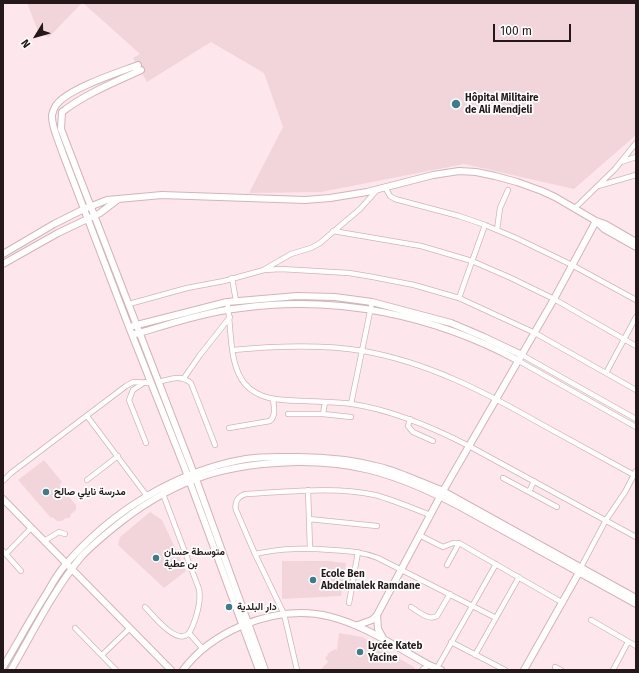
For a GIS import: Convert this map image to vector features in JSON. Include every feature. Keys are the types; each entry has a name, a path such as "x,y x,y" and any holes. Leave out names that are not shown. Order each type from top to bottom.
{"main road":[{"path":"192,477 148,383 132,334 54,128 52,116 54,108 62,99 86,85 139,67 62,112 62,129 94,216 159,382 245,625 259,670"},
{"path":"3,254 54,224 84,209 107,200 162,195 317,200 342,197 441,173 459,171 476,172 495,176 530,186 575,208 596,221 604,228 636,247"},
{"path":"3,264 52,236 94,216 117,200"},
{"path":"596,221 605,224 636,242"},
{"path":"358,625 372,620 377,615 402,571 430,515 496,398 535,333 596,221"},
{"path":"129,327 228,302 297,296 335,296 372,302 451,323 522,355"},
{"path":"132,334 229,310 262,306 306,304 338,306 370,310 414,319 453,331 519,361"},
{"path":"3,667 40,603 67,564 110,522 147,496 192,477 252,465 290,462 323,462 370,470 442,494 580,570 636,598"},
{"path":"11,670 60,586 82,556 109,531 134,511 192,477"},
{"path":"3,499 171,670"},
{"path":"524,670 563,603 580,570"},
{"path":"580,570 636,604"},
{"path":"183,670 203,649 224,634 245,625 284,614 300,612 323,615 358,625 429,665 439,669"},
{"path":"377,615 378,629 384,639"},
{"path":"245,625 265,670"}],"street":[{"path":"575,208 620,163 636,143"},
{"path":"620,163 636,157"},
{"path":"598,186 636,175"},
{"path":"264,270 291,254 314,246 356,212 382,188 395,199 431,208 485,225 537,247 636,300"},
{"path":"497,230 500,208 508,190"},
{"path":"459,298 485,225"},
{"path":"333,231 421,246 472,261 554,299 636,346"},
{"path":"129,304 264,270 281,269 349,273 414,285 459,298 535,333 636,390"},
{"path":"232,278 236,301"},
{"path":"228,302 234,361 244,383 258,395 274,399 351,404 382,410 410,419 444,433 469,446 636,537"},
{"path":"351,404 372,302"},
{"path":"184,378 230,317"},
{"path":"606,373 636,317"},
{"path":"233,350 280,346 314,346 363,351 429,369 496,398 635,473 606,520 580,570"},
{"path":"522,355 636,419"},
{"path":"519,361 636,427"},
{"path":"159,382 176,377 184,378 192,386 215,445"},
{"path":"3,481 11,473 129,384 138,381 148,383"},
{"path":"146,444 129,400 133,390 148,383"},
{"path":"229,428 270,421 274,414 274,399"},
{"path":"323,414 325,402"},
{"path":"288,414 323,414 350,417"},
{"path":"87,416 147,496"},
{"path":"410,419 408,426 411,431 433,441"},
{"path":"87,480 118,456"},
{"path":"503,478 556,508"},
{"path":"529,492 534,481"},
{"path":"308,490 310,548"},
{"path":"297,670 284,614 236,510 235,507 239,497 246,494 308,490 357,492 391,500 430,515"},
{"path":"145,607 172,633 185,636 189,633 197,613 200,600 199,593 163,494"},
{"path":"309,519 377,526"},
{"path":"21,571 4,552 31,528"},
{"path":"44,541 59,532 65,534"},
{"path":"419,535 443,547 452,543 459,544 563,603"},
{"path":"447,565 459,544"},
{"path":"255,554 270,551 310,548 358,552 372,556 496,618"},
{"path":"349,603 358,552"},
{"path":"439,669 451,642 496,564"},
{"path":"475,655 519,577"},
{"path":"411,607 428,617 434,618 437,616 450,594"},
{"path":"591,620 636,646"},
{"path":"76,628 116,670"},
{"path":"102,655 130,628"},
{"path":"189,633 203,649"},
{"path":"451,642 505,670"},
{"path":"612,670 628,642"},
{"path":"422,670 429,665"},
{"path":"555,667 561,670"}],"shaded area":[{"path":"27,3 82,3 49,37 39,34"},
{"name":"Hôpital Militaire de Ali Mendjeli","path":"83,3 636,3 636,135 574,189 464,164 321,192 249,193 283,127 264,73 211,42 147,82 133,58 140,54"},
{"name":"مدرسة نايلي صالح","path":"44,460 62,482 59,485 76,505 76,510 71,514 70,518 66,518 62,521 57,521 52,517 51,518 18,480"},
{"name":"متوسطة حسان بن عطية","path":"150,512 162,520 186,571 164,588 118,545 120,537"},
{"name":"Ecole Ben Abdelmalek Ramdane","path":"282,561 328,561 346,563 341,596 282,599"},
{"name":"Lycée Kateb Yacine","path":"339,633 362,637 415,669 322,670 321,669 328,662 325,658 328,655 327,654 335,649 337,650"}],"place":[{"name":"Hôpital Militaire de Ali Mendjeli","path":"456,104"},
{"name":"مدرسة نايلي صالح","path":"46,492"},
{"name":"متوسطة حسان بن عطية","path":"156,558"},
{"name":"Ecole Ben Abdelmalek Ramdane","path":"313,580"},
{"name":"دار البلدية","path":"229,607"},
{"name":"Lycée Kateb Yacine","path":"360,652"}]}
